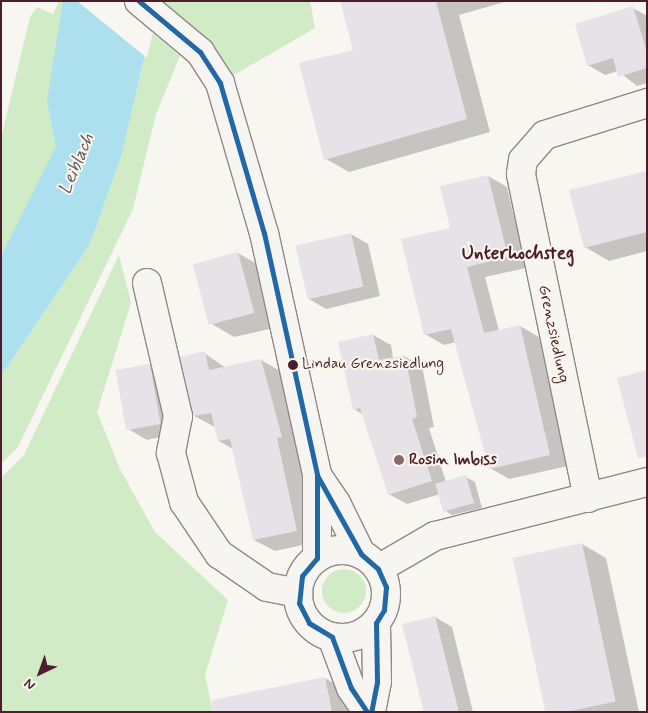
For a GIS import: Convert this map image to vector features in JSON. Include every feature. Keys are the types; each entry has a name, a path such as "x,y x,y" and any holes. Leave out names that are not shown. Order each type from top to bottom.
{"main road":[{"path":"139,1 187,40 209,63 220,83 264,233 316,476 317,558"},
{"name":"Grenzsiedlung","path":"588,498 521,174 523,160 545,135 647,103"},
{"path":"147,283 178,416 171,453 184,502 219,554 267,587 298,593"},
{"path":"316,476 336,503 387,594 376,623 377,682 371,712"},
{"path":"376,623 356,637 332,638 308,623 298,593 306,569 317,558 338,550 370,561 435,536 647,482"},
{"path":"332,638 351,688 366,712"}],"green space":[{"path":"59,1 120,1 1,341 1,138 30,17 37,7 53,14"},
{"path":"157,1 310,1 315,28 229,78"},
{"path":"150,31 180,56 156,114 133,209 18,447 1,464 1,376 90,244 122,154"},
{"path":"119,255 131,303 97,412 121,471 155,532 228,600 205,675 213,712 1,712 1,478 24,455"},
{"path":"340,569 348,569 360,575 366,591 360,607 348,613 340,613 328,607 322,595 322,587 328,575"}],"water":[{"name":"Leiblach","path":"63,1 157,1 122,154 90,244 1,376 1,256 56,146 47,101"}],"pier":[{"path":"77,1 160,1 147,58"}],"building":[{"path":"340,1 436,1 467,119 324,160 299,63 353,50"},
{"path":"633,6 647,52 647,68 618,77 613,58 587,66 575,24"},
{"path":"647,171 647,232 584,248 569,190"},
{"path":"488,175 508,257 467,267 484,333 520,325 550,455 489,469 451,329 424,335 401,239 450,228 440,186"},
{"path":"351,233 363,287 308,299 295,246"},
{"path":"238,252 254,313 209,325 193,264"},
{"path":"373,334 379,360 405,355 417,417 412,419 432,481 388,495 360,408 353,410 338,342"},
{"path":"205,351 209,370 261,359 282,437 277,438 297,531 253,540 230,439 218,441 211,413 193,416 180,357"},
{"path":"150,364 161,424 126,430 116,370"},
{"path":"647,370 647,457 638,458 617,378"},
{"path":"466,475 474,503 443,512 435,484"},
{"path":"582,543 616,701 566,712 545,712 513,558"},
{"path":"435,616 459,712 424,712 402,624"},
{"path":"325,677 332,712 213,712 212,700"}],"transit line":[{"path":"139,1 200,52 220,83 264,233 317,475 317,558 302,576 299,603 309,623 332,637 351,688 367,712"},
{"path":"318,477 361,554 378,569 386,587 384,610 376,623 377,682 371,712"}],"place":[{"name":"Lindau Grenzsiedlung","path":"293,365"},
{"name":"Rosin Imbiss","path":"399,460"}],"district":[{"name":"Unterhochsteg","path":"518,254"}]}
